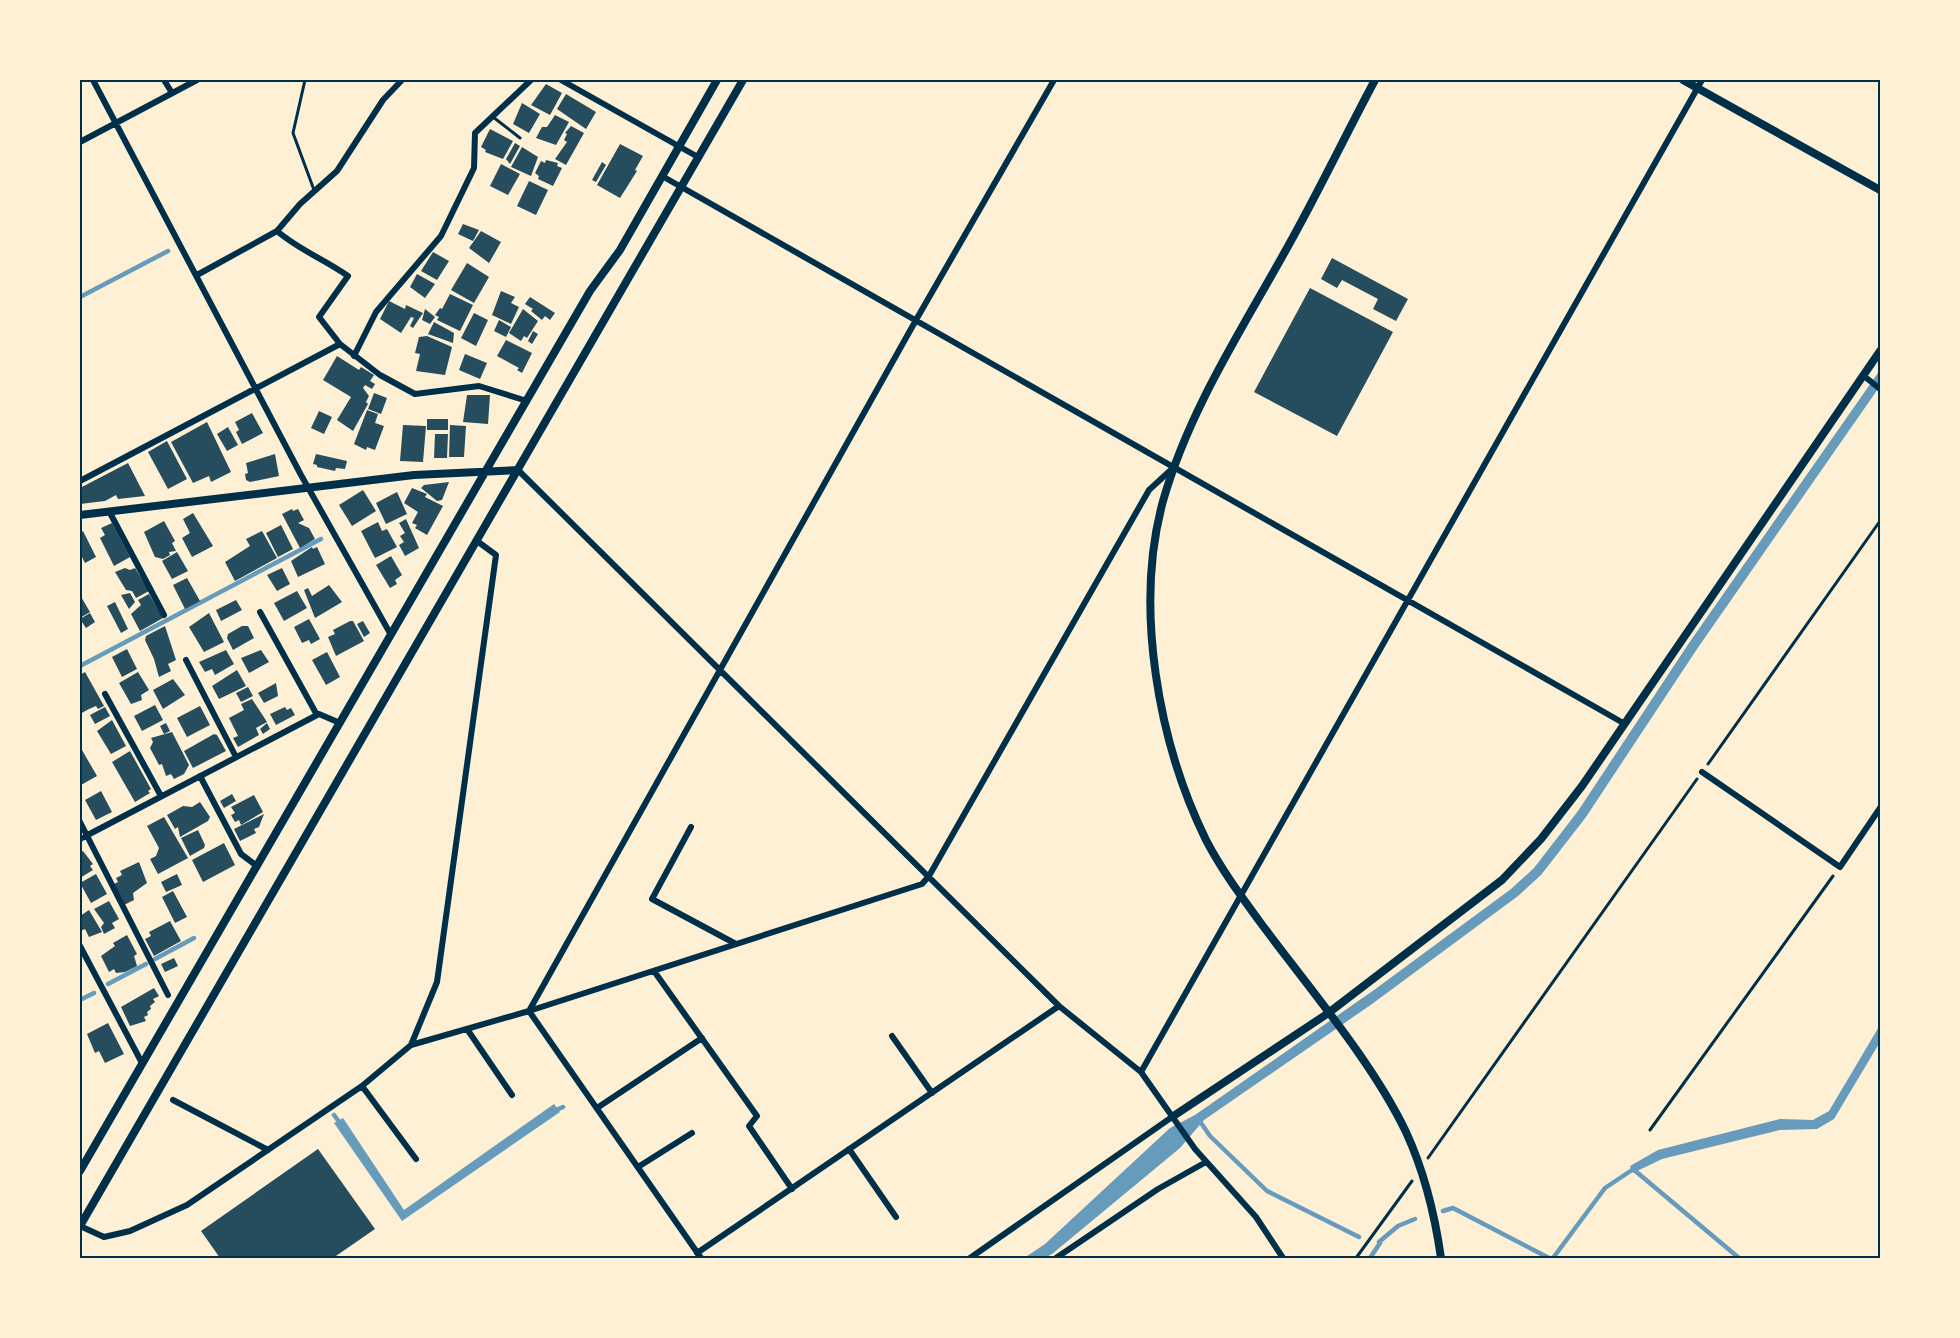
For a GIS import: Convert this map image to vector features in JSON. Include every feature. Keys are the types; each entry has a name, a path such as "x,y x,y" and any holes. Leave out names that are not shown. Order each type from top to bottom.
{"street":[{"path":"93,80 308,488 392,635"},
{"path":"164,80 172,93"},
{"path":"80,142 197,80"},
{"path":"197,275 277,231 337,171 383,100 402,80"},
{"path":"354,356 376,312 441,236 474,168 475,133 531,80"},
{"path":"561,80 698,157"},
{"path":"80,1171 590,291 620,250 717,80"},
{"path":"743,80 80,1226 104,1237 130,1231 188,1205 362,1086 411,1045 530,1011 922,884 929,876 1149,490 1174,467"},
{"path":"530,1011 916,320 1053,80"},
{"path":"1375,80 1288,246 1199,406 1174,467 1162,505 1152,568 1154,669 1182,783 1207,841 1240,894 1371,1073 1407,1134 1432,1209 1441,1258"},
{"path":"1683,80 1699,83 1881,190"},
{"path":"1141,1072 1699,83"},
{"path":"662,176 1625,724"},
{"path":"277,231 296,247 325,259 348,276 319,316 340,344 380,375 415,394 479,386 526,401"},
{"path":"80,481 340,344"},
{"path":"970,1258 1175,1121 1328,1014 1502,879 1541,840 1625,724 1881,351"},
{"path":"1864,376 1881,389"},
{"path":"80,515 414,475 487,469 518,470 722,668 1059,1006 1141,1072 1195,1149 1256,1218 1283,1258"},
{"path":"109,511 164,615"},
{"path":"411,1045 437,982 496,555 477,541"},
{"path":"260,612 317,715"},
{"path":"186,660 236,758"},
{"path":"105,694 161,796"},
{"path":"80,839 317,715 340,723"},
{"path":"1702,772 1840,867 1881,808"},
{"path":"200,776 241,854 257,867"},
{"path":"80,822 168,995"},
{"path":"691,827 652,899 736,944"},
{"path":"80,946 142,1064"},
{"path":"654,971 757,1116 749,1126 792,1189"},
{"path":"530,1011 699,1256 849,1149 1059,1006"},
{"path":"467,1029 512,1095"},
{"path":"892,1036 932,1093"},
{"path":"597,1108 702,1038"},
{"path":"362,1086 416,1159"},
{"path":"173,1100 268,1150"},
{"path":"638,1167 692,1133"},
{"path":"849,1149 896,1217"},
{"path":"1056,1258 1158,1188 1206,1162"}],"lane":[{"path":"305,80 293,133 315,191"},
{"path":"492,116 520,138"}],"path":[{"path":"1434,1148 1881,521"},
{"path":"1650,1130 1840,867"},
{"path":"1356,1258 1407,1188"}],"water":[{"path":"1880,370 1880,386 1697,649 1586,817 1541,875 1518,896 1372,1004 1204,1120 1180,1148 1052,1254 1045,1258 1024,1258 1045,1244 1170,1128 1195,1115 1374,990 1511,889 1534,868 1578,811 1689,643"},
{"path":"1880,1025 1880,1042 1834,1119 1817,1129 1780,1130 1662,1159 1633,1173 1630,1166 1658,1150 1780,1119 1813,1120 1829,1111"},
{"path":"554,1104 560,1112 402,1221 334,1123 343,1118 404,1210"}],"building":[{"path":"546,84 562,93 550,115 531,105"},
{"path":"566,94 596,112 586,129 557,109"},
{"path":"522,103 540,114 529,133 513,124"},
{"path":"555,115 569,122 556,145 536,138 542,127 547,127"},
{"path":"571,126 584,133 566,165 555,159 567,142 564,140 567,134 565,133"},
{"path":"490,129 513,141 503,159 485,152 486,150 481,147"},
{"path":"515,143 520,146 510,164 506,159"},
{"path":"620,144 643,156 635,170 637,171 620,198 597,185"},
{"path":"522,147 538,157 531,176 511,167"},
{"path":"546,160 558,163 557,166 562,168 553,186 538,179 539,176 535,173 541,161 545,163"},
{"path":"602,162 606,165 596,182 592,180"},
{"path":"501,164 520,174 508,195 490,186"},
{"path":"529,181 548,190 536,215 517,206"},
{"path":"463,224 479,230 473,241 458,234"},
{"path":"481,231 501,242 489,263 469,248"},
{"path":"433,252 449,261 437,280 421,271"},
{"path":"1332,258 1408,299 1396,321 1373,309 1378,299 1342,280 1337,288 1321,279"},
{"path":"467,263 489,277 474,303 451,290"},
{"path":"417,274 435,284 425,298 410,287"},
{"path":"1310,288 1393,332 1337,436 1254,392"},
{"path":"501,291 515,297 511,303 519,307 511,324 492,315"},
{"path":"450,294 473,305 460,331 437,320 439,317 435,315 440,308 442,309"},
{"path":"530,297 555,313 550,320 545,316 542,320 531,311 533,309 525,304"},
{"path":"389,301 405,309 406,305 423,313 413,328 410,326 414,318 411,317 401,333 380,319"},
{"path":"425,309 435,317 430,324 422,320"},
{"path":"523,309 538,321 527,338 524,336 521,341 509,333"},
{"path":"474,313 488,320 476,346 461,338"},
{"path":"499,320 511,327 506,337 494,331"},
{"path":"434,322 454,333 453,343 428,334"},
{"path":"533,331 538,334 532,344 528,341"},
{"path":"427,336 452,347 445,375 416,371 420,354 415,353 419,337"},
{"path":"506,340 532,353 522,373 517,370 519,368 497,356"},
{"path":"465,354 487,363 480,379 459,370"},
{"path":"337,356 359,370 361,367 374,375 370,381 375,384 372,389 365,385 363,388 369,396 366,402 368,404 353,431 337,420 351,397 323,380"},
{"path":"374,393 387,398 381,414 368,409"},
{"path":"467,395 490,395 488,424 463,422"},
{"path":"367,410 378,414 375,423 384,426 375,450 367,447 366,450 354,444"},
{"path":"319,411 332,417 324,434 311,428"},
{"path":"252,413 263,433 242,444 236,432 239,430 235,422"},
{"path":"427,419 448,419 448,430 427,430"},
{"path":"207,422 231,472 211,482 209,476 193,483 171,442"},
{"path":"403,425 426,426 423,462 400,461"},
{"path":"450,425 466,426 464,457 449,457"},
{"path":"228,427 238,445 227,451 217,434"},
{"path":"435,434 448,434 447,458 434,458"},
{"path":"167,441 187,479 168,489 148,452"},
{"path":"275,454 279,476 250,482 246,480 245,474 248,473 246,463"},
{"path":"316,454 347,461 345,469 336,468 335,471 317,467 313,464"},
{"path":"128,463 145,496 118,499 116,495 105,501 80,504 80,488"},
{"path":"449,482 442,500 437,501 421,488 424,485"},
{"path":"412,488 427,494 425,497 443,506 427,535 415,528 417,525 412,523 418,512 404,503"},
{"path":"363,490 376,511 352,526 339,505"},
{"path":"397,492 407,514 386,524 376,503"},
{"path":"292,509 293,511 298,509 304,520 298,523 309,528 315,539 300,548 282,514"},
{"path":"193,513 213,546 192,557 182,538 190,533 183,519"},
{"path":"406,519 419,548 405,556 399,545 404,542 400,536 405,533 399,523"},
{"path":"164,521 175,541 172,543 176,551 169,552 170,555 163,559 155,557 144,532"},
{"path":"378,522 382,531 387,529 397,547 375,558 361,531"},
{"path":"112,523 130,557 114,566 100,538 105,535 101,528"},
{"path":"281,525 293,549 278,557 266,533"},
{"path":"83,531 96,557 85,563 82,557 80,558 80,533"},
{"path":"262,531 277,558 235,581 225,562 250,546 246,539"},
{"path":"312,547 313,549 317,547 325,564 298,577 291,561"},
{"path":"177,552 188,571 172,579 162,561"},
{"path":"391,556 402,575 395,580 397,584 390,588 376,565"},
{"path":"125,568 130,570 135,568 149,591 136,598 132,591 126,590 115,572"},
{"path":"282,568 290,584 277,591 267,575"},
{"path":"187,578 200,601 185,609 173,585"},
{"path":"329,585 342,602 315,618 304,590 308,588 312,596"},
{"path":"297,591 307,608 284,621 274,603"},
{"path":"130,593 135,602 129,609 121,595"},
{"path":"149,594 163,618 140,631 131,614 141,605 138,600"},
{"path":"80,595 90,612 80,618"},
{"path":"236,600 242,610 221,621 216,610"},
{"path":"115,602 128,629 121,633 107,606"},
{"path":"90,613 95,622 86,628 80,619"},
{"path":"209,613 224,642 204,652 189,627"},
{"path":"309,619 320,639 311,644 309,640 302,643 294,627"},
{"path":"353,621 364,641 336,656 328,637 335,634 333,630"},
{"path":"363,621 370,633 364,637 357,624"},
{"path":"165,626 176,660 168,664 171,671 159,677 145,640 146,636"},
{"path":"242,626 248,626 254,638 233,650 227,638 228,634"},
{"path":"127,649 137,669 122,677 112,657"},
{"path":"226,650 234,664 215,675 212,669 205,672 199,662"},
{"path":"261,650 269,662 249,673 241,658"},
{"path":"327,652 340,677 326,685 312,660"},
{"path":"237,670 246,686 219,699 212,686"},
{"path":"85,672 104,706 98,709 96,706 80,714 80,675"},
{"path":"138,672 149,690 141,695 142,700 131,704 119,683"},
{"path":"173,679 185,695 163,709 153,690"},
{"path":"276,683 278,696 264,703 258,693"},
{"path":"248,687 253,696 241,702 236,693"},
{"path":"252,699 267,722 256,728 259,735 238,747 233,738 238,736 229,718 244,710 241,704"},
{"path":"155,705 163,720 142,731 134,716"},
{"path":"200,706 210,725 187,737 177,718"},
{"path":"105,707 110,716 95,724 90,715"},
{"path":"285,707 287,710 291,708 295,715 276,725 270,714"},
{"path":"112,720 126,746 111,754 97,731"},
{"path":"166,723 170,731 164,734 160,726"},
{"path":"267,723 270,729 263,734 260,729"},
{"path":"172,732 189,765 184,774 174,779 171,774 166,776 162,764 159,765 150,748 153,742 151,738"},
{"path":"214,734 217,735 226,751 193,768 184,751"},
{"path":"82,750 97,776 81,785 80,752"},
{"path":"130,751 151,789 148,791 150,793 135,802 112,762"},
{"path":"101,791 112,812 96,820 85,800"},
{"path":"232,794 236,801 224,808 220,801"},
{"path":"254,795 263,812 241,825 239,820 235,822 231,815 235,813 231,807"},
{"path":"200,802 210,817 208,821 180,837 178,827 175,829 167,815 183,806 192,807"},
{"path":"264,814 259,827 254,829 256,833 240,841 234,829"},
{"path":"164,817 188,858 158,874 150,859 156,856 159,848 147,826"},
{"path":"198,830 205,845 204,848 190,856 181,838"},
{"path":"224,843 235,865 203,882 192,860"},
{"path":"83,851 93,864 90,866 93,870 80,878 80,853"},
{"path":"139,862 147,883 133,893 134,900 124,905 114,884 118,882 116,878 122,875 120,871"},
{"path":"96,874 107,894 91,903 80,883"},
{"path":"177,874 182,885 166,892 161,882"},
{"path":"173,891 187,917 175,923 162,897"},
{"path":"109,901 119,919 112,923 115,928 104,934 101,927 104,923 94,909"},
{"path":"89,910 102,932 89,937 85,929 80,931 80,916"},
{"path":"170,921 181,941 154,956 145,939 151,936 149,932"},
{"path":"127,935 137,954 134,956 137,966 125,972 116,973 114,969 109,972 101,956 115,946 113,943"},
{"path":"174,958 178,966 165,972 161,964"},
{"path":"154,988 159,996 153,999 155,1002 150,1006 148,1015 144,1017 146,1021 130,1026 121,1007"},
{"path":"108,1023 124,1054 105,1063 99,1051 95,1053 87,1034"},
{"path":"318,1149 375,1229 333,1258 220,1258 201,1231"}],"waterway":[{"path":"80,297 168,251"},
{"path":"80,666 321,539"},
{"path":"155,959 194,938"},
{"path":"108,984 146,964"},
{"path":"80,1000 94,993"},
{"path":"552,1112 563,1107"},
{"path":"334,1115 340,1123"},
{"path":"1199,1120 1210,1136 1267,1191 1359,1237"},
{"path":"1553,1258 1605,1188 1635,1168"},
{"path":"1633,1169 1739,1258"},
{"path":"1443,1211 1453,1208 1549,1258"},
{"path":"1379,1242 1398,1226 1415,1219"},
{"path":"1370,1258 1380,1243"}]}
